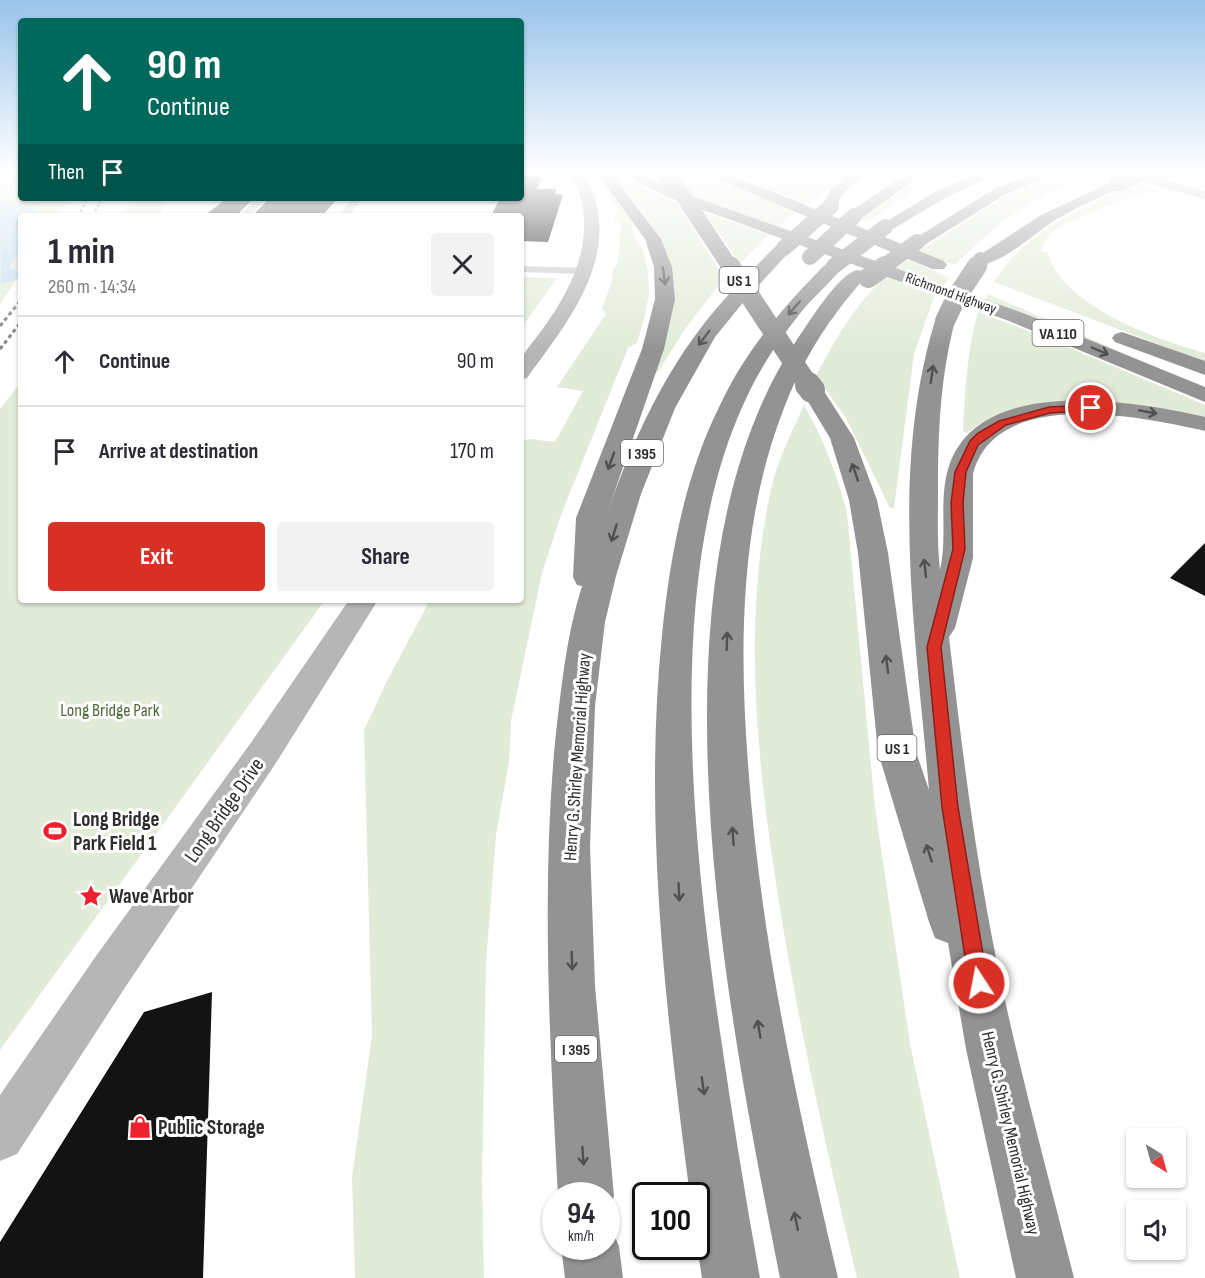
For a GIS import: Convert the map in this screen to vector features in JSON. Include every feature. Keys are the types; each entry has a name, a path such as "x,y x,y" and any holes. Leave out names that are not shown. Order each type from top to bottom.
{"highway":[{"path":"586,634 590,518 653,349 665,299 665,277 657,249 648,233"},
{"name":"US 1","path":"708,233 822,405 842,438 858,478 868,523 897,752 991,1049"},
{"name":"Richmond Highway","path":"780,233 1035,324 1205,395"},
{"name":"Henry G. Shirley Memorial Highway","path":"585,1182 569,902 574,751 586,634 625,498 660,411 712,328 741,293 801,233"},
{"path":"808,1278 762,1047 734,852 726,688 729,603 740,521 747,488 775,402 810,334 843,305 842,269 850,233"},
{"name":"Richmond Highway","path":"860,233 982,283"},
{"path":"731,1278 703,1086 680,904 673,750 677,637 682,590 696,512 713,450 733,400 756,358 792,310 842,269 874,233"},
{"path":"910,238 916,233"},
{"path":"842,269 920,233"},
{"name":"Henry G. Shirley Memorial Highway","path":"1027,233 981,260 961,290 945,321 934,360 931,381 924,488 924,550 950,807 966,917 991,1049 1040,1263"},
{"name":"Richmond Highway","path":"1013,296 1205,377"},
{"path":"1038,307 1205,368"},
{"path":"934,647 959,549 957,503 960,472 968,451 982,435 1015,418 1070,408 1136,410 1205,424"},
{"path":"592,1260 594,1278"}],"street":[{"path":"524,368 565,308 586,271 593,233"},
{"path":"524,269 586,271"},
{"name":"Long Bridge Drive","path":"0,1137 111,971 262,755 362,603"}],"green space":[{"path":"0,233 18,233 18,277 0,304"},
{"path":"620,233 633,233 643,251 648,272 649,293 645,316 637,343 628,348 561,515 542,573 511,721 509,762 496,835 486,963 482,1180 484,1278 355,1278 352,1177 372,1036 364,730 428,603 524,603 524,441 530,439 555,442 583,391 557,387 606,314 602,308 612,281 613,269 618,263"},
{"path":"656,233 696,233 724,278 685,329 658,372 654,372 668,330 672,307 659,237"},
{"path":"719,233 762,233 769,235 740,263"},
{"path":"948,233 990,233 954,265 919,251"},
{"path":"1052,233 1045,241 1042,251 1048,252 1056,271 1090,304 1138,329 1205,353 1205,362 994,282 1022,248 1039,234"},
{"path":"907,259 949,278 944,285 895,268"},
{"path":"886,276 935,294 914,354 894,508 890,508 846,418 816,376 846,323 864,299"},
{"path":"524,277 557,278 524,324"},
{"path":"988,294 1158,368 985,300"},
{"path":"978,312 1047,338 1205,405 1205,420 1180,414 1004,413 981,423 967,433 963,431 966,386 971,341"},
{"name":"Long Bridge Park","path":"18,386 18,603 323,603 0,1050 0,409"},
{"path":"804,405 829,458 847,513 875,808 910,1044 960,1278 857,1278 817,1103 791,971 767,820 761,766 755,657 756,602 761,548 770,494 780,460"}],"water":[{"path":"0,233 18,233 18,255 9,267 18,272 18,277 16,280 1,284"}],"building":[{"path":"524,233 551,233 548,242 524,241"},
{"path":"1205,543 1205,596 1170,578"},
{"name":"Public Storage","path":"212,992 203,1278 0,1278 0,1242 144,1012"}],"railway":[{"path":"0,326 18,304"},
{"path":"0,349 18,326"}],"place":[{"name":"Long Bridge Park Field 1","path":"55,831"},
{"name":"Wave Arbor","path":"91,896"},
{"name":"Public Storage","path":"140,1127"}],"route":[{"path":"979,983 966,917 950,807 939,721 934,647 959,549 957,503 960,472 968,451 974,443 982,435 1002,423 1031,413 1091,408"}]}
